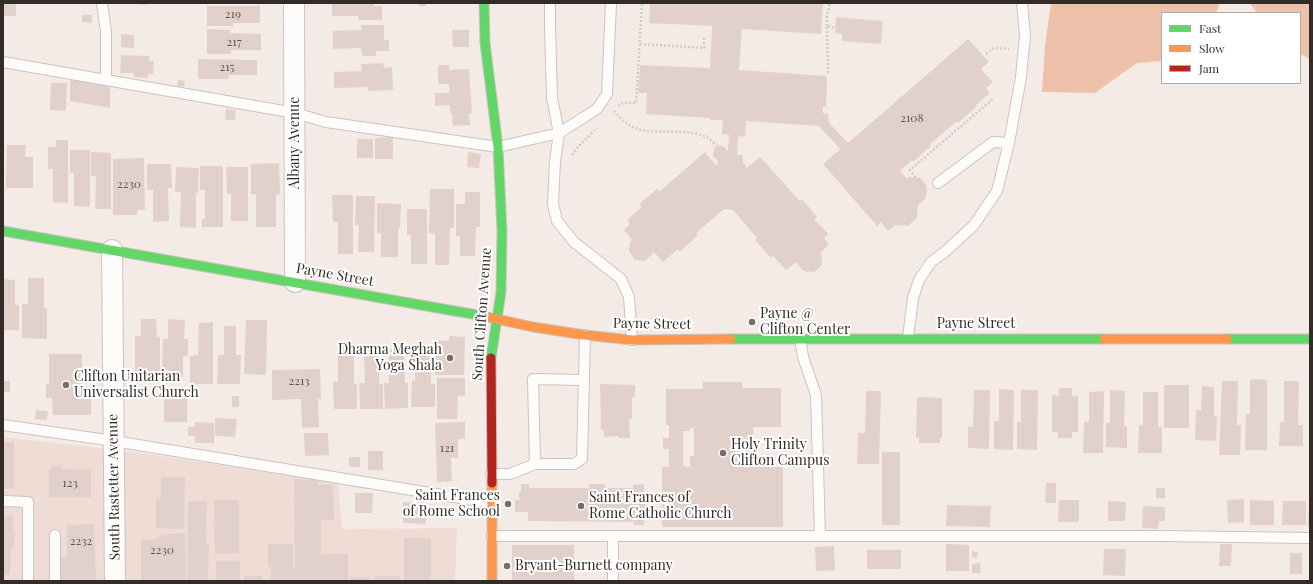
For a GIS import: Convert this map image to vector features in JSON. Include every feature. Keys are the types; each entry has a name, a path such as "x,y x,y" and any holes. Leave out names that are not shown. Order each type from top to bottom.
{"street":[{"name":"Albany Avenue","path":"294,3 295,282"},
{"name":"South Clifton Avenue","path":"484,3 485,43 498,147 502,231 500,292 491,360 492,581"},
{"name":"Payne Street","path":"3,231 295,282 533,327 632,340 800,338 1310,339"},
{"name":"South Rastetter Avenue","path":"112,250 115,581"}],"lane":[{"path":"102,3 106,32 106,80"},
{"path":"550,3 552,98 559,133 554,161 553,204 557,221 574,242 621,279 629,297 632,340"},
{"path":"3,62 295,113 326,122 498,147 559,133 596,109 607,94 611,3"},
{"path":"908,338 913,298 919,280 931,262 946,251 974,225 997,191 1009,142 1021,77 1024,50 1022,3"},
{"path":"938,183 993,142 1009,142"},
{"path":"491,474 510,474 535,464 574,464 582,459 585,334"},
{"path":"800,338 803,357 816,395 820,536"},
{"path":"535,464 533,379 583,380"},
{"path":"3,425 114,441 491,503"},
{"path":"3,501 28,502 28,581"},
{"path":"55,535 55,581"},
{"path":"492,536 1162,536 1310,538"},
{"path":"613,536 613,581"}],"path":[{"path":"611,115 619,105 623,103 636,103 642,3"},
{"path":"828,73 827,26 828,9 830,3"},
{"path":"827,26 835,28"},
{"path":"640,44 704,48 704,38"},
{"path":"986,54 994,48 1024,50"},
{"path":"924,188 910,170 994,98"},
{"path":"614,111 624,122 642,130 701,134 711,139 716,146"},
{"path":"570,157 578,147 601,125"}],"shaded area":[{"path":"1051,3 1220,3 1216,12 1161,12 1161,61 1137,63 1095,93 1042,92 1045,46"},
{"path":"1250,3 1310,3 1310,59 1301,54 1301,12 1256,12"},
{"path":"3,437 141,453 338,483 342,529 457,528 455,581 3,581"}],"building":[{"path":"3,3 16,3 16,16 3,16"},
{"path":"147,3 147,5 136,4"},
{"path":"332,3 374,3 374,6 382,6 382,20 358,20 358,16 332,16"},
{"path":"419,3 426,3 426,6 419,6"},
{"path":"650,3 823,3 821,34 742,29 739,70 827,76 826,107 823,106 823,113 828,114 829,123 848,143 968,39 989,62 981,69 993,82 986,88 990,93 975,106 976,107 958,123 957,121 930,144 931,146 913,162 912,160 900,171 906,178 920,178 927,186 926,198 918,205 917,218 908,226 895,225 888,231 881,222 877,226 823,164 840,149 819,126 746,121 745,137 738,136 737,155 743,155 743,162 747,168 760,157 800,201 802,199 817,217 814,219 828,234 824,238 829,244 821,252 822,265 814,272 803,271 796,262 786,270 773,256 771,258 755,240 757,238 733,210 724,209 696,233 698,235 680,252 678,249 663,262 654,252 645,261 635,260 629,251 630,242 632,240 624,230 630,224 627,220 642,207 639,204 657,189 660,191 705,152 716,165 719,162 713,156 714,149 718,145 723,146 728,151 729,135 722,134 723,120 646,114 647,93 638,93 640,65 710,68 712,26 649,23"},
{"path":"207,6 260,6 260,23 233,23 233,26 207,26"},
{"path":"82,15 92,15 92,23 82,22"},
{"path":"836,17 883,21 881,44 842,41 842,34 835,33"},
{"path":"361,25 384,25 384,40 389,40 389,51 376,51 376,56 362,56 361,48 333,49 333,31 361,30"},
{"path":"207,29 230,30 230,33 261,34 261,50 231,50 231,54 207,54"},
{"path":"452,30 469,30 469,47 453,47"},
{"path":"121,34 134,35 134,48 121,47"},
{"path":"121,55 149,56 149,61 154,61 153,74 148,74 148,78 134,77 134,73 120,73"},
{"path":"198,59 257,60 257,75 229,75 229,79 198,79"},
{"path":"383,63 384,68 392,67 393,90 368,91 368,87 334,88 334,72 362,71 361,64"},
{"path":"438,65 449,65 449,70 469,69 472,113 469,113 470,125 453,126 450,105 435,106 435,93 449,93 449,84 438,84"},
{"path":"70,79 110,87 110,108 70,101"},
{"path":"178,80 185,81 184,87 177,86"},
{"path":"51,83 67,83 66,111 50,110"},
{"path":"226,109 236,110 235,120 225,120"},
{"path":"393,137 393,159 375,159 375,138"},
{"path":"357,139 373,139 373,158 357,158"},
{"path":"56,140 68,140 68,203 53,202 53,169 48,169 48,147 56,147"},
{"path":"7,145 26,145 25,157 33,157 33,188 6,188"},
{"path":"70,150 90,150 90,207 74,206 74,173 70,173"},
{"path":"91,152 111,153 111,209 95,209 96,176 91,176"},
{"path":"468,152 481,154 479,168 467,167"},
{"path":"144,158 145,210 137,210 137,215 113,215 113,159"},
{"path":"279,163 280,194 276,195 276,227 256,227 256,194 251,194 251,164"},
{"path":"147,164 171,164 172,188 168,188 169,221 153,222 153,190 147,190"},
{"path":"200,166 223,166 223,227 202,227 202,219 205,219 205,190 200,190"},
{"path":"176,167 199,168 198,193 196,193 196,228 180,227 181,192 175,192"},
{"path":"226,167 248,167 248,221 231,221 231,194 227,194"},
{"path":"430,189 454,189 454,228 450,228 449,265 435,265 435,234 429,233"},
{"path":"465,192 480,192 480,227 476,227 475,256 460,256 460,236 456,236 456,204 465,204"},
{"path":"332,195 353,195 353,254 338,254 338,222 333,222"},
{"path":"356,196 375,196 374,252 358,252 359,225 355,225"},
{"path":"377,203 401,204 400,228 398,228 398,257 381,257 381,233 377,233"},
{"path":"407,209 427,209 427,264 411,264 411,235 407,235"},
{"path":"28,278 44,278 44,308 47,308 47,339 22,338 22,304 28,304"},
{"path":"3,279 15,280 15,305 19,305 19,330 3,330"},
{"path":"141,319 156,319 157,337 160,337 160,372 148,372 148,378 135,378 135,336 141,336"},
{"path":"168,319 185,320 184,339 188,339 188,356 183,356 183,377 169,377 169,370 162,370 163,339 168,339"},
{"path":"246,320 267,320 266,375 244,374"},
{"path":"213,322 213,384 190,384 190,356 198,355 199,323"},
{"path":"224,326 236,326 236,355 241,355 240,384 217,384 218,355 224,355"},
{"name":"Dharma Meghah Yoga Shala","path":"449,336 465,337 464,375 435,375 436,340 449,341"},
{"path":"338,348 354,348 354,384 357,384 357,409 334,409 333,382 338,382"},
{"path":"379,348 379,384 383,384 383,409 360,409 359,383 365,383 364,349"},
{"path":"415,348 431,349 431,384 435,384 435,407 411,407 412,381 415,381"},
{"path":"389,349 404,349 405,383 408,383 408,408 385,409 384,383 389,383"},
{"name":"Clifton Unitarian Universalist Church","path":"49,354 82,354 82,389 91,389 91,415 53,415 52,398 46,398 46,384 49,385"},
{"path":"320,369 321,399 318,399 319,427 302,428 301,399 272,400 272,370"},
{"path":"437,378 465,378 465,396 458,396 457,419 437,419"},
{"path":"1250,380 1267,380 1267,450 1245,450 1246,414 1250,414"},
{"path":"3,381 10,381 10,392 3,392"},
{"path":"1222,381 1238,381 1237,425 1241,425 1240,455 1219,455"},
{"path":"1284,381 1299,381 1298,425 1303,425 1303,446 1279,446 1280,422 1284,422"},
{"name":"Holy Trinity Clifton Campus","path":"703,382 743,382 742,388 781,388 781,427 753,427 753,466 783,467 783,527 662,527 662,467 669,467 669,449 663,449 663,438 669,438 669,425 666,425 666,389 703,389","holes":["690,428 694,428 694,456 690,456 690,467 683,466 683,431 690,431"]},
{"path":"600,384 635,385 635,397 632,398 632,419 629,419 630,438 618,438 618,436 604,437 604,430 601,430"},
{"path":"1164,385 1189,385 1189,428 1164,428"},
{"path":"1202,386 1214,387 1214,416 1217,416 1216,441 1195,440 1196,410 1201,410"},
{"path":"1059,388 1072,388 1072,396 1078,396 1078,432 1072,432 1072,438 1058,438 1058,432 1052,432 1052,395 1059,396"},
{"path":"999,389 1014,390 1013,450 994,449 994,421 999,421"},
{"path":"974,390 990,390 989,449 968,448 968,427 973,427"},
{"path":"1021,390 1038,390 1037,450 1017,449 1017,422 1021,422"},
{"path":"1110,390 1125,391 1124,426 1127,426 1127,448 1106,447 1106,423 1110,423"},
{"path":"866,391 881,391 879,464 857,464 858,433 865,433"},
{"path":"1104,391 1103,453 1083,453 1084,422 1089,422 1089,392"},
{"path":"164,392 187,392 187,422 164,422"},
{"path":"1143,392 1158,392 1158,427 1162,427 1162,453 1138,453 1139,425 1143,425"},
{"path":"232,396 239,396 239,407 232,407"},
{"path":"917,397 942,398 942,438 940,438 940,443 919,443 919,437 916,438"},
{"path":"36,410 48,411 47,420 35,419"},
{"path":"215,418 237,419 235,437 215,436"},
{"path":"195,422 214,423 214,443 195,443 195,436 188,436 188,427 195,427"},
{"path":"465,422 465,439 458,439 458,458 451,458 452,481 437,482 435,423"},
{"path":"304,433 328,433 329,455 305,456"},
{"path":"3,442 14,442 14,489 3,489"},
{"path":"368,451 383,451 383,470 368,470"},
{"path":"882,452 900,452 900,525 882,525"},
{"path":"349,457 360,457 360,467 349,467"},
{"path":"62,465 62,469 91,470 91,497 49,497 49,469 52,469 52,466"},
{"path":"161,477 185,477 184,529 156,528 156,499 161,498"},
{"path":"294,479 318,480 318,485 333,485 334,520 321,520 321,554 348,554 348,581 271,581 271,567 268,567 268,544 293,544 293,567 295,567"},
{"path":"1046,483 1056,483 1056,503 1045,503"},
{"name":"Saint Frances of Rome Catholic Church","path":"521,484 529,484 529,488 589,488 589,484 605,484 605,488 633,488 633,485 644,484 646,512 644,514 644,525 634,525 634,522 528,521 528,512 515,512 515,500 521,500 519,498 519,492 521,491"},
{"path":"1156,488 1165,488 1165,498 1156,498"},
{"path":"355,493 373,493 372,513 355,513"},
{"path":"1244,499 1244,522 1228,523 1227,500"},
{"path":"214,500 239,500 239,553 215,554"},
{"path":"1059,500 1079,500 1079,522 1058,522"},
{"path":"1250,500 1274,501 1274,525 1250,525"},
{"path":"188,501 207,501 206,545 209,545 208,581 187,581"},
{"path":"1108,501 1126,502 1125,521 1108,521"},
{"path":"1283,501 1306,501 1306,525 1282,525"},
{"path":"1309,501 1310,526 1308,526"},
{"path":"403,502 426,503 426,524 403,523"},
{"path":"947,505 991,506 990,527 946,526"},
{"path":"1143,506 1165,507 1165,521 1159,521 1158,529 1142,528"},
{"path":"6,516 13,516 13,531 15,531 14,547 11,547 10,575 3,575 3,518 6,518"},
{"path":"94,524 96,581 61,581 61,558 67,557 67,525"},
{"path":"185,533 186,581 141,581 141,540 159,539 159,535"},
{"path":"404,538 431,538 431,581 404,581"},
{"path":"946,544 969,545 969,571 946,571"},
{"path":"1220,544 1232,544 1231,566 1219,566"},
{"path":"512,545 574,545 574,581 512,581"},
{"path":"834,546 835,570 816,571 815,547"},
{"path":"1104,549 1126,549 1125,576 1103,575"},
{"path":"867,550 901,550 901,569 867,569"},
{"path":"972,551 978,552 977,558 972,557"},
{"path":"1290,553 1302,553 1302,574 1290,574"},
{"path":"216,561 240,561 240,581 220,581 220,578 216,579"},
{"path":"980,563 981,573 972,573 972,564"},
{"path":"244,576 262,576 262,581 244,581"},
{"path":"375,576 400,576 400,581 375,581"},
{"path":"349,577 370,577 370,581 350,581"}],"traffic: fast":[{"path":"484,3 485,43 498,147 502,231 501,292 491,358"},
{"path":"3,231 483,316"},
{"path":"731,339 1104,339"},
{"path":"1227,339 1310,339"}],"traffic: slow":[{"path":"483,316 533,327 632,340 731,339"},
{"path":"1104,339 1227,339"},
{"path":"492,483 492,581"}],"traffic: jam":[{"path":"491,358 492,483"}],"place":[{"name":"Payne @ Clifton Center","path":"752,322"},
{"name":"Dharma Meghah Yoga Shala","path":"450,358"},
{"name":"Clifton Unitarian Universalist Church","path":"66,385"},
{"name":"Holy Trinity Clifton Campus","path":"723,453"},
{"name":"Saint Frances of Rome School","path":"508,504"},
{"name":"Saint Frances of Rome Catholic Church","path":"581,506"},
{"name":"Bryant-Burnett company","path":"507,566"}]}
